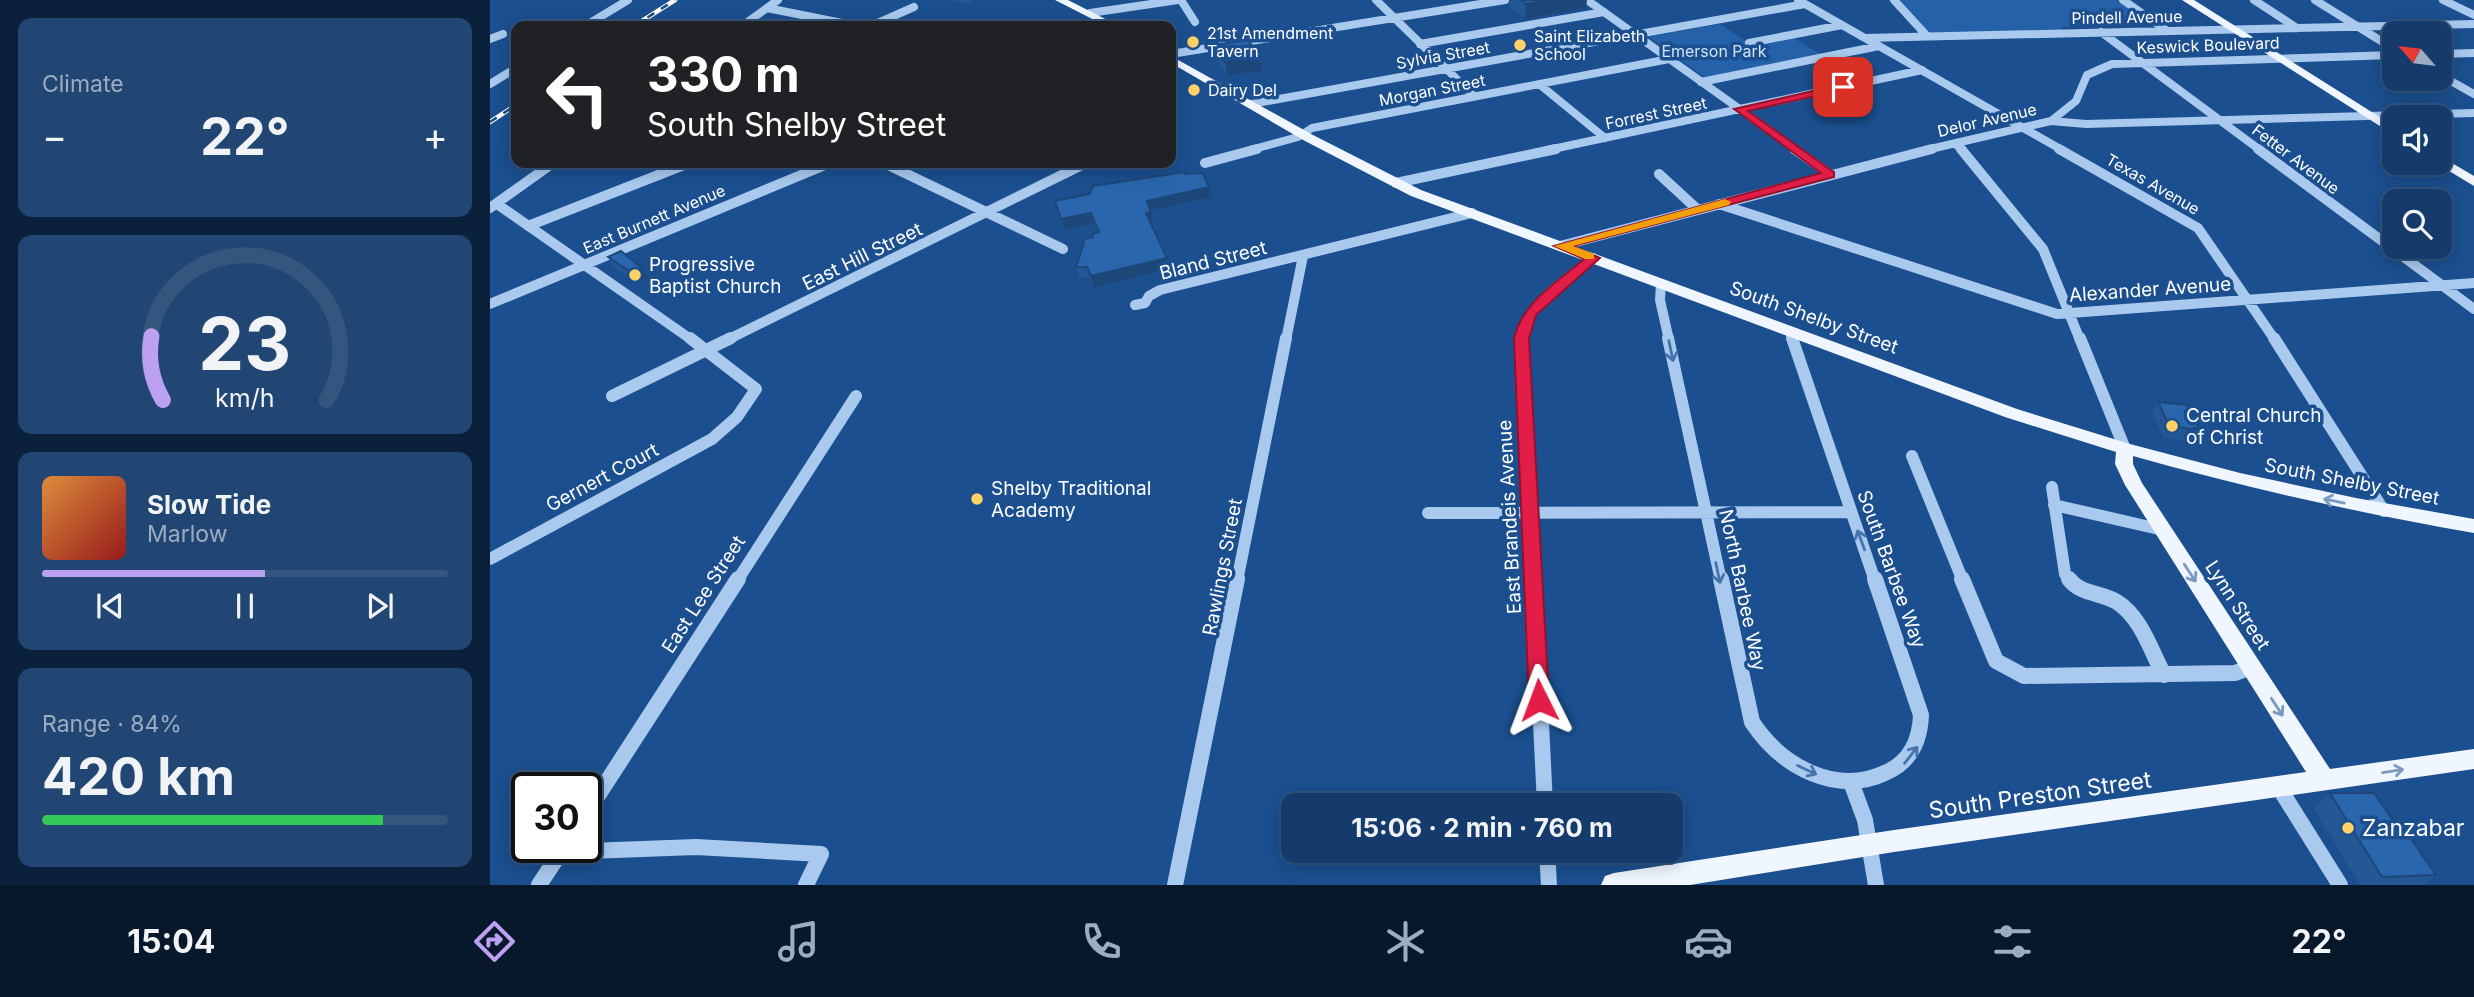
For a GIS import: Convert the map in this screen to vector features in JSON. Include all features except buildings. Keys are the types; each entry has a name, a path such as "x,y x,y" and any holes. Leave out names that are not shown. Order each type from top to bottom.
{"main road":[{"path":"1060,0 1105,21"},
{"path":"2186,0 2382,124"},
{"name":"South Shelby Street","path":"1176,59 1300,133 1396,183 2011,413 2125,449 2247,482 2384,511 2474,526"},
{"path":"2452,168 2474,182"},
{"name":"Lynn Street","path":"2125,449 2124,464 2134,485 2325,782"},
{"name":"South Preston Street","path":"1614,885 2474,759"}],"street":[{"path":"593,21 628,0"},
{"path":"749,21 778,0"},
{"path":"1090,13 1179,0 1195,22"},
{"path":"1376,0 1474,96"},
{"path":"1176,55 1505,0"},
{"path":"1587,0 1830,174"},
{"path":"1894,0 1927,36"},
{"path":"2123,0 2166,30"},
{"path":"2254,0 2297,28"},
{"path":"2315,0 2382,42"},
{"path":"2443,0 2474,15"},
{"name":"Texas Avenue","path":"1801,2 2197,228 2249,299 2384,511"},
{"name":"Sylvia Street","path":"1251,104 1636,35 1801,2"},
{"path":"883,21 914,7"},
{"path":"767,8 832,21"},
{"path":"1420,44 1604,12"},
{"name":"Pindell Avenue","path":"1864,38 2474,24"},
{"path":"1749,43 1842,25"},
{"name":"Fetter Avenue","path":"2101,32 2474,309"},
{"path":"490,38 503,34"},
{"path":"1701,82 1879,46"},
{"path":"2452,54 2474,53"},
{"name":"Keswick Boulevard","path":"2051,121 2076,101 2084,78 2091,71 2112,64 2382,55"},
{"name":"Morgan Street","path":"1205,163 1281,142 1300,133 1669,59"},
{"name":"Forrest Street","path":"1396,183 1922,70"},
{"path":"490,84 511,71"},
{"path":"2452,82 2474,94"},
{"path":"1539,84 1605,138"},
{"name":"Delor Avenue","path":"1560,246 1830,174 2051,121 2086,124 2474,113"},
{"path":"1955,144 1969,155 2036,238 2125,449"},
{"path":"547,168 493,206 528,226 708,351"},
{"path":"528,226 676,168"},
{"name":"East Burnett Avenue","path":"490,304 818,168"},
{"path":"894,168 1063,249"},
{"name":"East Hill Street","path":"612,396 1079,168"},
{"path":"1659,174 1697,209"},
{"name":"Alexander Avenue","path":"1719,204 2048,312 2068,313 2474,283"},
{"name":"Bland Street","path":"1135,305 1145,303 1149,296 1160,290 1472,213"},
{"name":"Rawlings Street","path":"1175,885 1303,256"},
{"name":"East Brandeis Avenue","path":"1544,793 1522,330 1531,313 1593,258"},
{"name":"North Barbee Way","path":"1661,284 1660,300 1752,722 1758,733 1782,756 1828,779 1851,782"},
{"name":"South Barbee Way","path":"1790,331 1909,675 1922,727 1919,743 1902,765 1892,772 1851,782"},
{"name":"Gernert Court","path":"490,559 712,439 729,426 757,389 708,351"},
{"name":"East Lee Street","path":"602,789 856,397"},
{"path":"1912,456 1996,661 2024,676 2235,673 2251,667"},
{"path":"2052,487 2065,574 2070,583 2077,590 2112,599 2126,610 2164,675"},
{"path":"2054,505 2163,530"},
{"path":"1428,513 1530,515 1851,512"},
{"path":"1851,782 1866,820 1876,885"},
{"path":"2278,786 2340,885"},
{"path":"602,849 696,847 821,854 806,885"},
{"path":"539,885 554,863"},
{"path":"1548,863 1549,885"}],"green space":[{"path":"1897,0 2116,0 2147,22 2061,27 2063,30 1928,33"},
{"name":"Emerson Park","path":"1720,24 1752,45 1790,36 1824,56 1707,79 1649,37"}],"railway":[{"path":"642,21 675,0"},
{"path":"490,122 511,108"}],"slow traffic":[{"path":"1589,257 1560,246 1725,202"}],"place":[{"name":"21st Amendment Tavern","path":"1193,42"},
{"name":"Saint Elizabeth School","path":"1520,45"},
{"name":"Dairy Del","path":"1194,90"},
{"name":"Progressive Baptist Church","path":"635,275"},
{"name":"Central Church of Christ","path":"2172,426"},
{"name":"Shelby Traditional Academy","path":"977,499"},
{"name":"Zanzabar","path":"2348,828"}],"route":[{"path":"1539,700 1522,330 1531,313 1593,258 1560,246 1830,174 1739,109 1843,87"}]}
